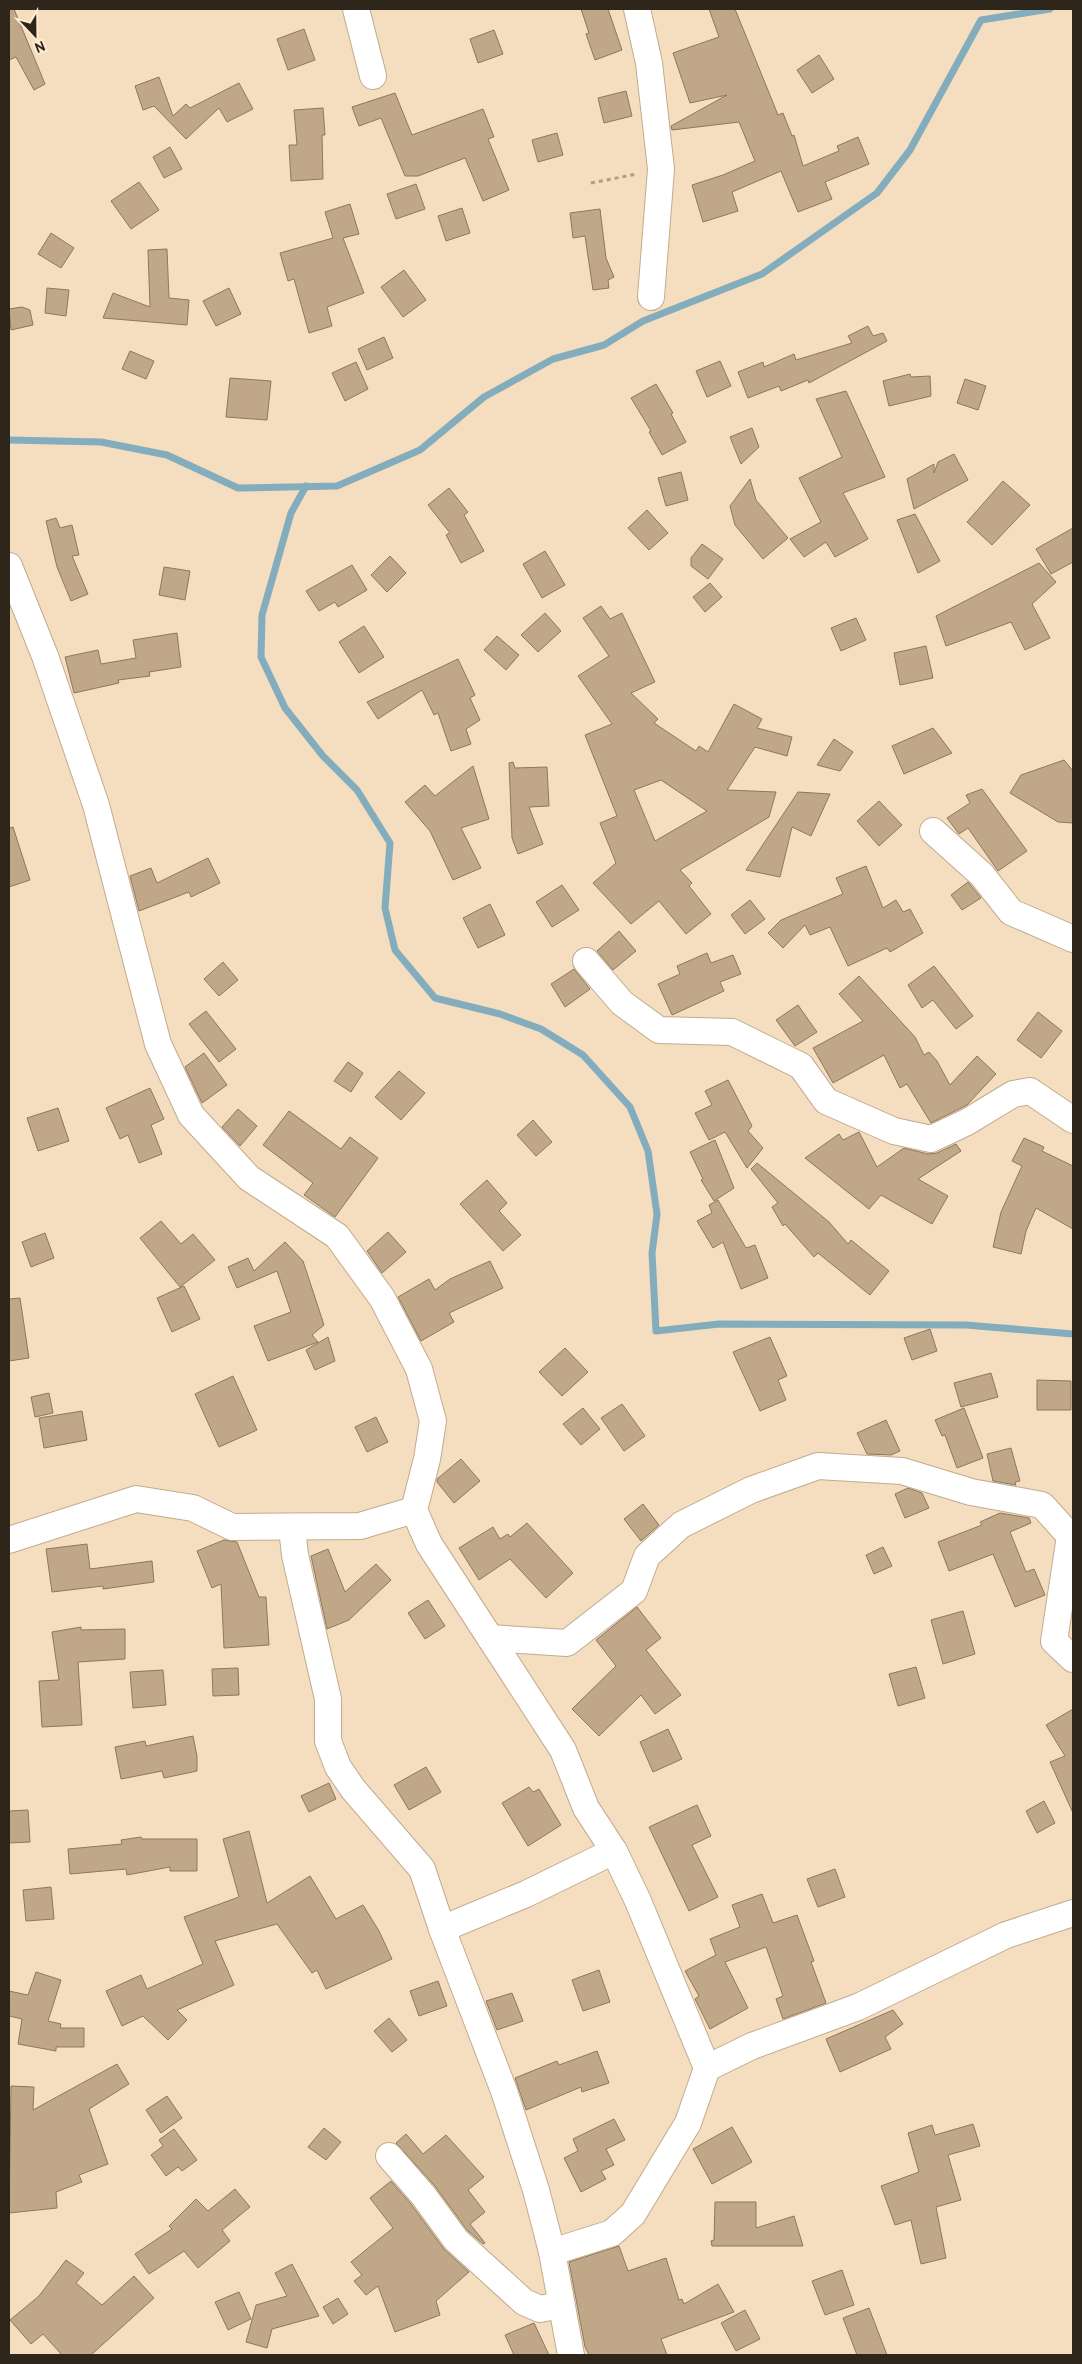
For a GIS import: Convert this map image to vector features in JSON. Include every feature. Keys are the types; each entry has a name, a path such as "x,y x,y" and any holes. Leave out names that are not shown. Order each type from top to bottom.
{"street":[{"path":"356,9 372,76"},
{"path":"638,9 649,63 661,168 651,297"},
{"path":"9,566 45,656 96,805 158,1044 192,1115 249,1178 337,1236 382,1298 419,1369 433,1421 427,1458 414,1510 429,1544 563,1750 586,1808 614,1851 638,1901 707,2068 688,2124 633,2214 612,2232 552,2252"},
{"path":"933,830 982,875 1011,912 1073,939"},
{"path":"586,961 622,1003 659,1030 732,1032 800,1066 826,1101 894,1131 931,1139 967,1122 1013,1094 1030,1091 1073,1120"},
{"path":"490,1638 567,1643 634,1591 647,1556 681,1525 751,1490 818,1466 902,1471 971,1492 1042,1505 1072,1536 1054,1641 1073,1659"},
{"path":"9,1540 136,1499 193,1508 232,1527 360,1526 414,1510"},
{"path":"292,1528 295,1555 328,1699 328,1741 338,1767 353,1789 422,1869 442,1929 504,2091 536,2190 552,2252 560,2305 571,2355"},
{"path":"442,1929 526,1894 614,1851"},
{"path":"707,2068 752,2046 858,2007 1006,1935 1073,1913"},
{"path":"389,2156 423,2195 456,2240 524,2302 540,2309 560,2305"}],"path":[{"path":"591,183 661,168"}],"building":[{"path":"9,9 14,9 45,84 34,90 16,57 9,60"},
{"path":"581,9 608,9 622,50 595,60 586,34 589,33"},
{"path":"709,9 735,9 778,115 783,113 792,136 794,135 803,166 839,151 837,146 858,137 869,164 825,182 832,199 798,212 781,171 732,192 738,211 703,222 692,185 723,175 755,161 739,122 672,130 671,126 727,95 690,103 673,53 719,37"},
{"path":"304,29 315,60 288,70 277,39"},
{"path":"494,30 503,54 478,63 470,39"},
{"path":"819,55 834,79 812,93 797,70"},
{"path":"159,77 173,116 186,104 190,108 239,83 253,109 227,122 219,108 186,139 154,106 143,110 135,86"},
{"path":"626,91 632,116 604,123 598,98"},
{"path":"395,93 412,135 483,109 494,137 488,139 509,190 483,201 465,158 418,176 405,176 381,118 359,126 352,107"},
{"path":"323,108 325,135 322,135 323,179 291,181 289,145 297,145 294,110"},
{"path":"557,133 563,155 538,162 532,140"},
{"path":"170,147 182,169 164,178 153,157"},
{"path":"139,182 159,210 131,229 111,201"},
{"path":"416,184 425,209 396,219 387,194"},
{"path":"350,204 359,234 343,238 364,293 327,307 332,326 309,333 294,279 288,281 280,253 333,238 325,212"},
{"path":"462,208 470,233 446,241 438,216"},
{"path":"600,209 606,258 614,277 608,280 609,288 593,290 585,236 573,238 570,213"},
{"path":"51,233 74,248 61,268 38,254"},
{"path":"167,249 169,298 189,300 187,325 103,318 113,293 150,307 148,250"},
{"path":"404,270 426,300 403,317 381,287"},
{"path":"47,288 69,290 66,316 45,313"},
{"path":"229,288 241,314 216,326 203,301"},
{"path":"22,307 30,310 33,325 11,330 9,309"},
{"path":"868,326 873,336 883,333 887,341 809,383 808,380 781,391 779,386 748,398 738,372 763,362 764,367 794,354 796,360 852,343 848,336"},
{"path":"384,337 393,358 367,370 358,349"},
{"path":"130,351 154,361 146,379 122,369"},
{"path":"720,361 731,386 707,397 696,371"},
{"path":"356,362 368,389 345,401 332,373"},
{"path":"910,374 911,377 930,376 931,396 889,406 883,381"},
{"path":"230,378 271,381 267,420 226,417"},
{"path":"965,379 986,386 978,410 957,403"},
{"path":"656,384 673,413 671,414 686,442 662,455 649,432 651,431 631,398"},
{"path":"846,391 885,477 843,493 868,539 835,557 826,542 804,557 790,539 821,522 799,478 842,457 816,399"},
{"path":"752,428 759,447 741,464 730,437"},
{"path":"954,454 968,480 914,509 907,479 934,464 934,473 938,462"},
{"path":"681,472 688,500 666,506 658,478"},
{"path":"750,479 756,500 788,538 763,559 735,525 730,506"},
{"path":"1003,481 1030,505 992,545 967,522"},
{"path":"449,488 468,512 464,515 484,551 461,563 446,535 450,533 428,505"},
{"path":"647,510 668,533 649,550 628,528"},
{"path":"915,514 940,561 918,573 897,520"},
{"path":"56,518 60,528 72,525 79,555 72,556 88,594 71,601 57,567 46,521"},
{"path":"1073,528 1073,562 1051,574 1036,549"},
{"path":"702,544 723,559 708,579 691,566 691,558"},
{"path":"545,551 565,585 542,598 523,564"},
{"path":"390,556 406,573 387,592 371,575"},
{"path":"1039,563 1056,582 1032,604 1050,638 1025,650 1011,622 946,646 936,616"},
{"path":"352,565 367,590 338,607 335,602 319,611 306,591"},
{"path":"164,567 190,571 185,600 159,595"},
{"path":"710,583 722,597 705,612 693,597"},
{"path":"601,606 610,619 622,613 655,682 631,693 658,719 654,723 696,751 699,746 708,752 734,704 762,719 757,728 792,737 787,756 755,747 727,790 776,792 769,817 680,870 692,883 689,886 711,914 686,934 659,901 631,924 593,883 616,863 600,823 617,816 585,735 612,724 578,676 609,656 583,618","holes":["661,780 707,811 655,841 634,790"]},
{"path":"545,613 561,631 538,652 521,635"},
{"path":"856,618 866,640 841,651 831,628"},
{"path":"364,626 384,657 359,673 339,642"},
{"path":"177,633 181,667 149,672 150,676 118,680 119,683 74,693 65,657 98,650 101,664 136,658 133,640"},
{"path":"497,636 519,655 506,670 484,650"},
{"path":"926,646 933,678 900,685 894,653"},
{"path":"458,659 475,695 470,698 480,720 466,729 471,744 451,751 438,713 434,715 422,690 378,719 367,702"},
{"path":"933,728 952,753 904,774 892,746"},
{"path":"834,739 853,752 840,771 817,765"},
{"path":"1064,760 1073,771 1073,823 1058,822 1010,793 1021,775"},
{"path":"513,762 515,768 547,767 549,806 529,807 543,844 518,854 512,838 509,763"},
{"path":"473,766 489,819 461,828 481,868 453,880 430,831 405,802 425,785 435,796"},
{"path":"982,789 1027,851 998,871 968,828 959,834 947,818 970,803 966,795"},
{"path":"798,792 830,794 811,836 792,827 780,877 746,870"},
{"path":"879,801 902,825 879,846 857,821"},
{"path":"13,827 30,880 9,887 9,828"},
{"path":"208,858 220,883 191,897 189,892 139,911 130,876 151,868 157,883"},
{"path":"866,866 883,908 896,900 903,912 910,909 923,933 890,952 887,948 848,966 830,927 810,935 805,925 783,948 768,933 781,920 843,894 836,878"},
{"path":"968,882 981,898 962,910 951,895"},
{"path":"562,885 579,910 552,927 536,902"},
{"path":"750,900 765,919 745,934 731,915"},
{"path":"490,904 505,935 478,948 463,918"},
{"path":"619,931 636,951 613,970 597,951"},
{"path":"707,953 711,963 733,955 741,974 720,982 724,991 672,1015 658,984 680,974 677,966"},
{"path":"223,962 238,980 219,996 204,979"},
{"path":"934,966 973,1016 956,1029 933,1000 922,1008 908,985"},
{"path":"574,969 590,989 565,1007 551,984"},
{"path":"859,976 915,1037 924,1055 929,1052 937,1061 950,1085 977,1056 996,1074 967,1105 931,1123 907,1084 900,1088 884,1055 833,1083 813,1048 863,1021 839,994"},
{"path":"798,1005 817,1032 795,1046 776,1020"},
{"path":"206,1011 236,1049 219,1062 189,1024"},
{"path":"1038,1012 1062,1031 1041,1058 1017,1040"},
{"path":"204,1053 227,1085 202,1103 185,1067"},
{"path":"348,1062 363,1073 351,1092 334,1081"},
{"path":"399,1071 425,1093 401,1120 375,1097"},
{"path":"728,1080 752,1126 748,1131 763,1148 747,1168 725,1132 709,1140 695,1113 712,1105 705,1091"},
{"path":"150,1088 164,1119 151,1125 162,1154 139,1163 128,1135 120,1139 106,1108"},
{"path":"58,1108 69,1141 38,1151 27,1118"},
{"path":"238,1109 257,1126 240,1146 222,1127"},
{"path":"289,1111 341,1149 350,1137 378,1158 335,1217 304,1195 313,1183 263,1145"},
{"path":"533,1120 552,1142 536,1156 517,1135"},
{"path":"859,1132 877,1167 904,1148 928,1154 937,1153 956,1144 961,1151 918,1179 948,1196 932,1224 881,1195 869,1209 805,1158 839,1134 843,1140"},
{"path":"1024,1138 1044,1147 1042,1151 1073,1166 1073,1229 1036,1208 1026,1231 1021,1254 993,1247 1001,1212 1022,1166 1012,1161"},
{"path":"715,1140 734,1188 714,1201 701,1180 703,1179 690,1152"},
{"path":"757,1163 829,1222 848,1244 851,1240 889,1271 870,1295 818,1253 814,1257 785,1224 783,1226 772,1207 778,1203 751,1169"},
{"path":"487,1180 507,1203 499,1211 521,1235 503,1251 460,1204"},
{"path":"718,1200 746,1248 755,1245 768,1278 741,1289 723,1242 713,1248 697,1221 712,1213 709,1205"},
{"path":"161,1221 181,1244 193,1234 215,1260 180,1287 140,1238"},
{"path":"388,1232 406,1252 382,1273 367,1251"},
{"path":"45,1233 54,1258 31,1267 22,1242"},
{"path":"285,1242 303,1261 324,1325 312,1335 318,1342 268,1361 254,1326 291,1312 277,1271 237,1288 228,1267 248,1258 254,1271"},
{"path":"490,1261 503,1288 449,1313 454,1322 421,1341 398,1297 429,1279 435,1290 450,1279"},
{"path":"184,1286 200,1319 172,1332 157,1298"},
{"path":"20,1298 29,1358 9,1361 9,1299"},
{"path":"930,1329 937,1351 912,1360 904,1338"},
{"path":"328,1337 335,1361 315,1370 306,1350"},
{"path":"770,1337 787,1376 778,1380 786,1400 760,1411 733,1352"},
{"path":"565,1348 588,1372 562,1396 539,1372"},
{"path":"991,1373 998,1397 961,1407 954,1383"},
{"path":"233,1376 257,1430 219,1447 195,1394"},
{"path":"1037,1380 1071,1381 1071,1410 1037,1410"},
{"path":"49,1393 53,1413 35,1417 31,1397"},
{"path":"622,1404 645,1436 624,1451 601,1418"},
{"path":"583,1408 600,1429 581,1445 563,1424"},
{"path":"964,1408 983,1458 957,1468 945,1435 942,1436 935,1420"},
{"path":"82,1411 87,1440 44,1448 39,1418"},
{"path":"376,1417 388,1442 367,1452 355,1427"},
{"path":"886,1420 900,1451 891,1455 867,1454 857,1433"},
{"path":"1011,1448 1020,1481 1015,1482 1016,1485 993,1481 987,1454"},
{"path":"461,1459 480,1481 454,1503 437,1482 437,1479"},
{"path":"908,1488 922,1493 929,1508 905,1518 895,1494"},
{"path":"643,1504 659,1525 641,1541 624,1519"},
{"path":"1000,1513 1029,1518 1031,1523 1010,1532 1026,1572 1034,1569 1045,1595 1015,1607 993,1554 949,1571 938,1542 982,1525 980,1522"},
{"path":"527,1523 573,1573 546,1598 510,1559 479,1580 459,1548 493,1527 500,1539 508,1534 510,1537"},
{"path":"224,1540 237,1542 259,1597 266,1597 269,1645 224,1648 221,1584 212,1588 197,1551"},
{"path":"87,1544 90,1569 152,1561 154,1582 103,1589 103,1586 52,1592 46,1549"},
{"path":"883,1547 892,1566 874,1574 866,1555"},
{"path":"328,1549 345,1592 376,1564 391,1580 349,1620 327,1629 311,1556"},
{"path":"428,1600 445,1626 425,1639 408,1613"},
{"path":"637,1607 661,1638 646,1650 681,1695 655,1714 641,1695 599,1736 572,1709 616,1666 596,1640"},
{"path":"963,1611 975,1654 943,1664 931,1620"},
{"path":"81,1627 81,1630 125,1629 125,1659 78,1662 82,1725 42,1727 39,1681 59,1680 52,1632"},
{"path":"916,1667 925,1698 898,1706 889,1674"},
{"path":"238,1668 239,1695 213,1696 212,1669"},
{"path":"163,1670 166,1705 133,1708 130,1672"},
{"path":"1073,1709 1073,1813 1050,1762 1065,1756 1046,1725"},
{"path":"668,1729 682,1759 653,1772 640,1742"},
{"path":"193,1736 197,1756 197,1771 164,1778 162,1771 121,1779 115,1747 145,1741 146,1746"},
{"path":"426,1767 441,1792 409,1810 394,1785"},
{"path":"329,1783 336,1799 309,1812 301,1796"},
{"path":"529,1787 533,1792 539,1789 561,1825 528,1846 502,1803"},
{"path":"1044,1801 1055,1823 1037,1833 1026,1811"},
{"path":"697,1805 711,1836 692,1845 718,1897 689,1911 649,1827"},
{"path":"28,1810 30,1842 9,1843 9,1811"},
{"path":"249,1831 267,1903 310,1876 336,1919 363,1905 379,1931 392,1959 326,1989 317,1970 312,1973 277,1924 215,1941 234,1985 177,2010 187,2020 168,2040 143,2016 122,2026 106,1991 141,1975 147,1989 203,1964 184,1917 239,1897 223,1839"},
{"path":"141,1837 142,1839 197,1839 197,1871 170,1871 170,1867 127,1875 126,1869 70,1874 68,1849 122,1844 121,1840"},
{"path":"835,1869 845,1897 818,1907 807,1879"},
{"path":"51,1887 54,1919 26,1921 23,1890"},
{"path":"762,1894 773,1923 797,1915 814,1961 811,1962 826,2003 783,2019 776,1999 783,1996 766,1947 725,1962 748,2008 710,2029 695,1999 699,1996 685,1971 716,1955 710,1939 740,1927 732,1905"},
{"path":"599,1970 610,2002 583,2011 572,1980"},
{"path":"36,1972 61,1980 48,2021 61,2024 60,2028 84,2028 84,2047 56,2047 56,2051 18,2044 22,2019 9,2016 9,1991 28,1995"},
{"path":"438,1981 447,2006 419,2016 410,1991"},
{"path":"512,1993 523,2021 497,2030 486,2001"},
{"path":"893,2010 903,2024 885,2037 891,2049 840,2072 826,2039"},
{"path":"389,2018 407,2040 392,2052 374,2031"},
{"path":"597,2051 609,2083 582,2092 581,2087 526,2110 515,2078 557,2061 559,2065"},
{"path":"117,2064 129,2084 89,2109 108,2164 79,2175 82,2182 56,2192 57,2208 9,2213 11,2086 34,2087 33,2110"},
{"path":"167,2096 182,2118 161,2133 146,2110"},
{"path":"614,2119 625,2140 606,2149 614,2165 601,2171 606,2179 581,2192 564,2158 578,2151 573,2139"},
{"path":"973,2124 980,2146 948,2155 961,2200 936,2207 946,2258 921,2264 911,2220 895,2225 881,2186 919,2172 908,2133 932,2125 935,2135"},
{"path":"732,2127 752,2162 712,2184 693,2149"},
{"path":"324,2128 341,2142 326,2160 308,2147"},
{"path":"174,2129 197,2160 182,2171 178,2167 166,2176 151,2155 163,2146 159,2140"},
{"path":"406,2134 423,2154 446,2135 484,2177 468,2190 485,2212 470,2224 485,2243 483,2244 467,2230 434,2185 396,2143"},
{"path":"391,2181 411,2204 444,2249 469,2272 436,2301 440,2315 395,2332 378,2286 366,2295 354,2281 362,2275 351,2262 393,2228 370,2198"},
{"path":"235,2189 250,2207 222,2230 230,2241 198,2268 184,2251 149,2274 135,2254 172,2229 169,2226 196,2199 208,2211"},
{"path":"715,2202 756,2202 756,2228 794,2216 803,2246 712,2246 711,2241 714,2240"},
{"path":"619,2246 628,2271 666,2258 679,2300 682,2299 684,2304 718,2284 734,2312 661,2339 667,2355 589,2355 585,2347 569,2262"},
{"path":"66,2260 84,2273 76,2283 102,2305 134,2276 154,2298 91,2355 62,2355 43,2334 31,2344 10,2320 39,2296"},
{"path":"292,2264 319,2316 272,2329 267,2348 246,2342 256,2305 287,2296 275,2273"},
{"path":"842,2270 854,2305 825,2315 812,2281"},
{"path":"239,2292 251,2319 228,2330 215,2302"},
{"path":"338,2298 348,2314 333,2324 323,2307"},
{"path":"869,2308 887,2355 857,2355 843,2318"},
{"path":"745,2310 760,2339 736,2351 721,2323"},
{"path":"534,2323 549,2355 514,2355 505,2335"}],"waterway":[{"path":"9,440 101,442 167,455 238,488 337,486 420,450 484,397 553,359 604,345 643,321 762,274 877,193 910,150 981,20 1050,9"},
{"path":"306,486 291,513 262,615 261,657 285,708 323,756 357,790 390,843 385,908 395,950 435,998 500,1014 541,1029 583,1055 630,1107 648,1151 657,1214 652,1253 656,1331 719,1324 966,1325 1073,1334"}]}
